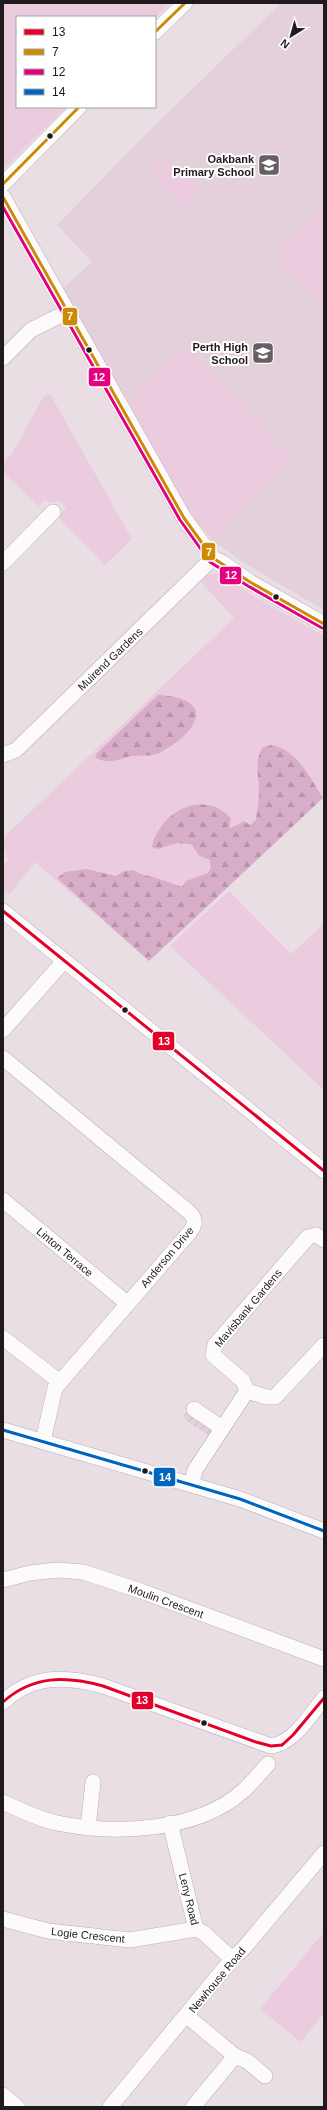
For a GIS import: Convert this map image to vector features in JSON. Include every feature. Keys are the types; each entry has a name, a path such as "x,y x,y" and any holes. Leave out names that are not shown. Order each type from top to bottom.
{"street":[{"path":"156,31 184,3"},
{"path":"3,184 79,108"},
{"path":"3,197 184,518 213,558 223,563 250,582 324,624"},
{"path":"3,358 31,330 67,312"},
{"path":"3,563 53,512"},
{"name":"Muirend Gardens","path":"3,755 16,750 213,558"},
{"path":"3,911 324,1170"},
{"path":"3,1030 64,960"},
{"name":"Anderson Drive","path":"3,1058 193,1217 194,1228 55,1388 43,1441"},
{"name":"Linton Terrace","path":"3,1200 128,1304"},
{"name":"Mavisbank Gardens","path":"246,1391 243,1381 213,1355 215,1345 308,1237 316,1235 324,1240"},
{"path":"3,1338 60,1382"},
{"path":"192,1483 195,1470 246,1391 266,1397 275,1397 324,1345"},
{"path":"194,1409 222,1428"},
{"path":"3,1430 240,1498 324,1531"},
{"name":"Moulin Crescent","path":"3,1580 44,1571 57,1570 83,1572 141,1591 324,1659"},
{"path":"3,1702 14,1692 44,1680 76,1679 103,1686 256,1742 271,1746 282,1745 293,1735 324,1698"},
{"path":"3,1802 55,1823 88,1828 128,1830 151,1828 191,1818 227,1802 243,1791 268,1764"},
{"path":"88,1828 92,1782"},
{"name":"Leny Road","path":"170,1823 196,1929 204,1933 232,1959"},
{"name":"Newhouse Road","path":"110,2107 187,2016 232,1959 243,1949 324,1854"},
{"name":"Logie Crescent","path":"3,1919 48,1931 130,1940 196,1929"},
{"path":"187,2016 235,2056 247,2061 265,2076"},
{"path":"193,2107 235,2056"},
{"path":"3,2095 17,2107"}],"shaded area":[{"path":"3,3 170,3 156,17 16,16 16,108 65,108 3,170"},
{"path":"281,3 324,3 324,610 244,563 213,541 195,520 63,288 92,262 57,225 147,133"},
{"path":"166,154 203,191 185,209 148,172"},
{"path":"319,209 324,213 324,296 318,301 278,257 278,251"},
{"path":"184,347 245,406 242,409 251,418 254,416 269,436 291,458 213,541 179,498 131,406 138,392 153,374"},
{"path":"50,394 132,539 105,565 58,517 66,508 58,500 54,503 45,500 38,506 3,472 3,464 12,454 43,397"},
{"path":"215,573 222,574 252,595 324,636 324,793 149,961 35,862 9,895 3,891 3,866 8,860 3,846 3,838 234,618 201,582 206,576"},
{"path":"229,891 291,954 324,924 324,1090 170,946"},
{"path":"188,1410 214,1427 208,1435 183,1418"},
{"path":"324,1932 324,2013 301,2042 260,2009"}],"green space":[{"path":"158,695 177,697 189,702 195,709 196,717 192,726 185,735 158,754 131,756 110,761 95,758 97,753"},
{"path":"271,745 289,752 296,758 308,773 323,798 149,961 57,878 65,872 86,869 116,876 124,871 133,870 143,875 154,877 182,887 186,881 208,873 211,867 209,859 199,855 191,844 177,843 157,849 152,847 155,836 171,816 184,808 198,805 213,806 220,809 231,818 229,827 231,828 244,821 250,825 256,820 259,795 258,759 262,748"}],"transit line":[{"name":"7","path":"156,31 185,3"},
{"name":"7","path":"3,184 78,108"},
{"name":"7","path":"3,197 184,518 213,558 250,582 324,624"},
{"name":"12","path":"3,207 180,520 210,562 248,586 322,628"},
{"name":"13","path":"3,911 324,1171"},
{"name":"14","path":"3,1430 240,1499 324,1531"},
{"name":"13","path":"3,1702 14,1693 38,1682 50,1680 76,1680 103,1686 256,1742 271,1746 282,1745"},
{"name":"13","path":"282,1745 293,1735 324,1698"}],"place":[{"name":"Oakbank Primary School","path":"269,165"},
{"name":"Perth High School","path":"263,353"}]}
